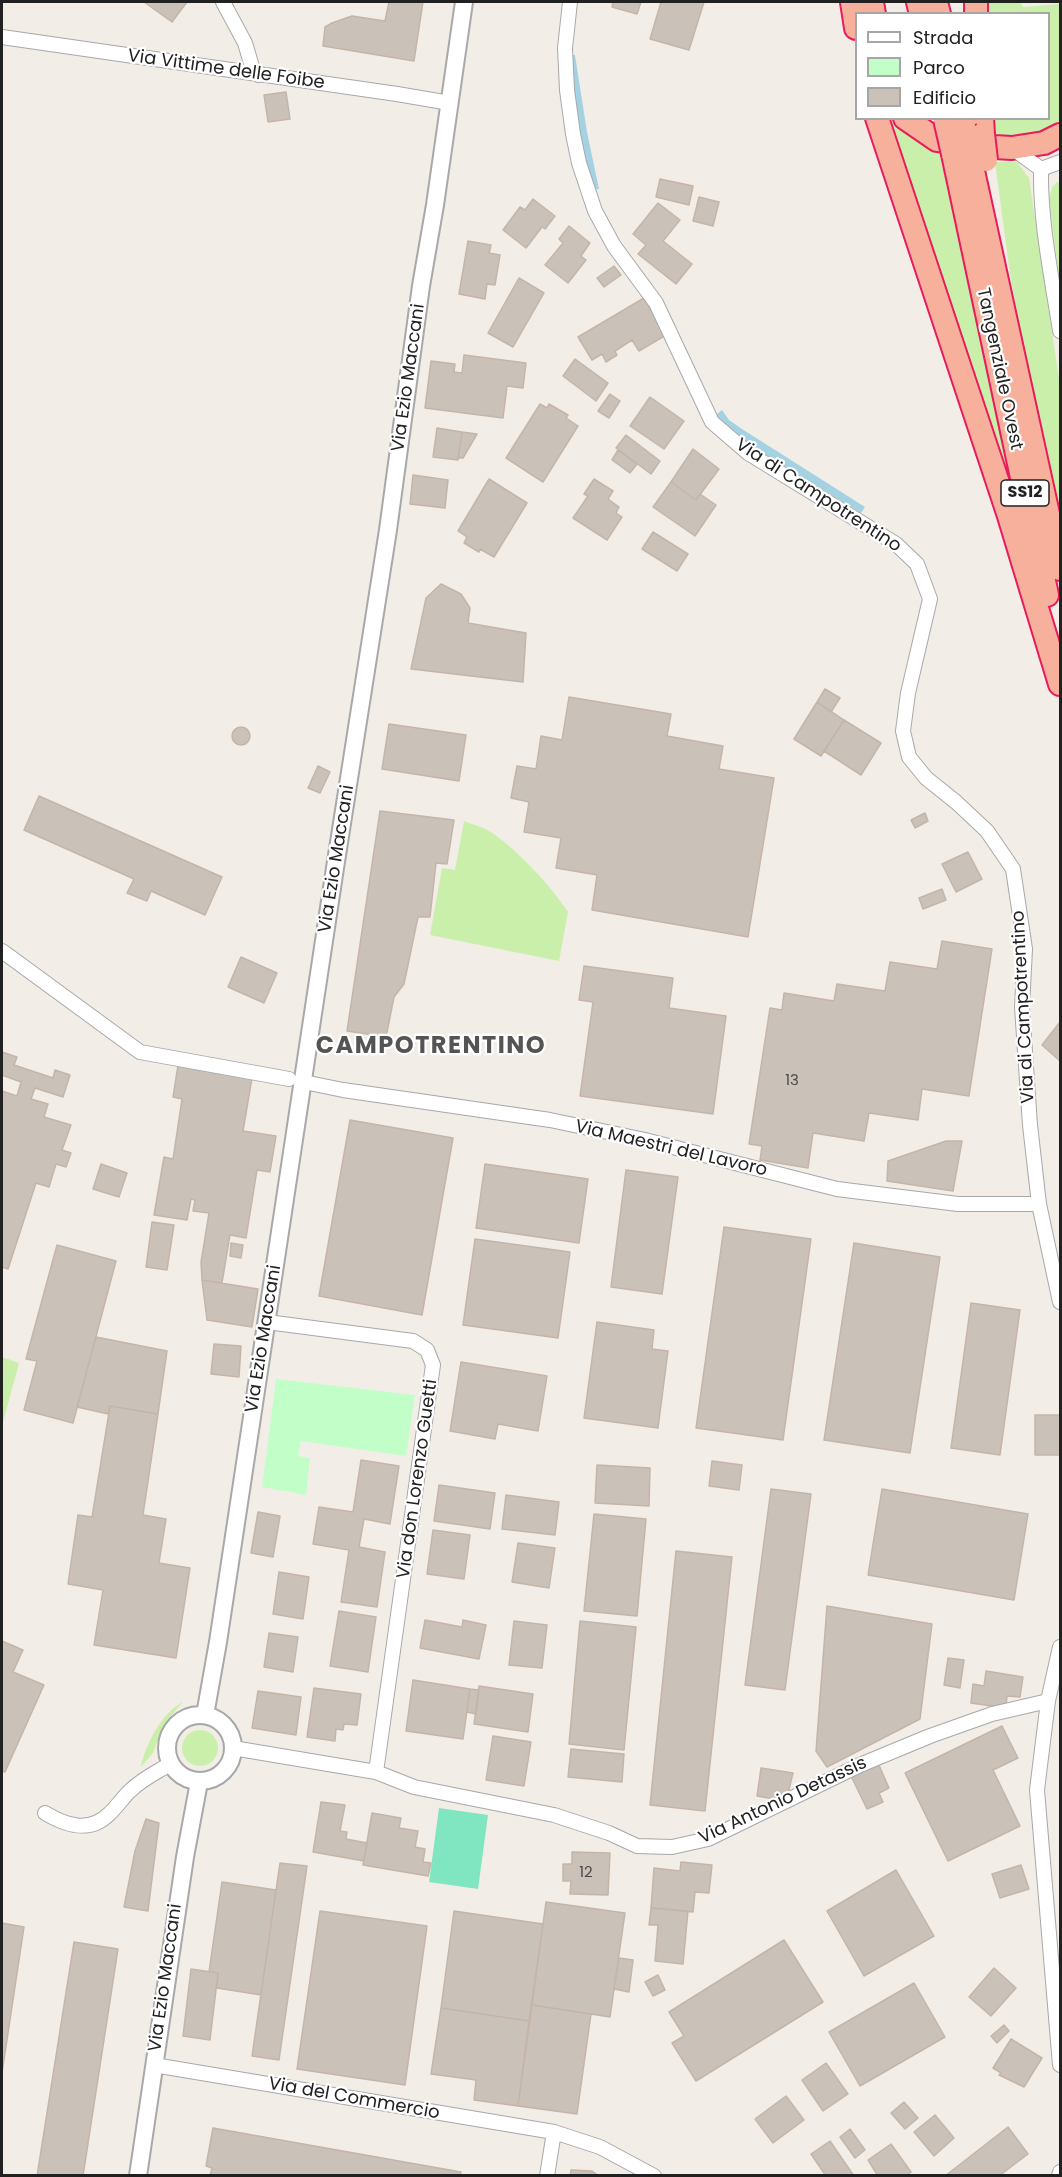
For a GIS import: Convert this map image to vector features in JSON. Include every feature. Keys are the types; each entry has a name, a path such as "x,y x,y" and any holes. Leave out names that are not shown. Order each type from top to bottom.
{"highway":[{"path":"852,2 855,22"},
{"path":"878,120 1010,516 1060,684"},
{"path":"908,120 937,140 965,135"},
{"path":"931,120 965,135 1012,148 1044,143 1060,135"},
{"name":"Tangenziale Ovest","path":"965,135 1060,569"},
{"name":"Tangenziale Ovest","path":"965,135 1060,655"}],"street":[{"path":"223,2 245,43 253,70 259,75"},
{"name":"Via Ezio Maccani","path":"205,1715 267,1322 296,1081 335,868 387,541 421,286 464,2"},
{"name":"Via di Campotrentino","path":"570,2 565,48 567,90 579,163 602,226 656,303 712,422 748,453 896,544 917,564 930,599 908,693 903,731 909,757 926,778 987,831 1013,868 1025,949 1022,1007 1030,1125 1039,1204 1060,1302"},
{"name":"Via Vittime delle Foibe","path":"2,37 450,103"},
{"path":"1012,148 1041,169"},
{"path":"1041,169 1060,162"},
{"path":"1041,169 1048,250 1060,331"},
{"path":"2,951 140,1052 296,1081"},
{"name":"Via Maestri del Lavoro","path":"296,1081 550,1120 645,1140 837,1189 958,1204 1039,1204"},
{"name":"Via don Lorenzo Guetti","path":"267,1322 413,1341 427,1350 433,1365 376,1772"},
{"path":"1060,1647 1048,1701 1037,1790 1060,2065"},
{"name":"Via Antonio Detassis","path":"233,1748 376,1772 414,1787 554,1815 609,1833 636,1846 672,1847 708,1839 860,1765 930,1736 992,1714 1048,1701"},
{"path":"205,1715 218,1721 227,1729 233,1748 230,1764 222,1773 211,1780 199,1782 182,1777 170,1764 166,1745 173,1728 189,1717 205,1715"},
{"path":"45,1813 58,1821 78,1827 93,1825 110,1814 132,1789 170,1764"},
{"name":"Via Ezio Maccani","path":"138,2175 185,1857 199,1782"},
{"name":"Via del Commercio","path":"154,2065 554,2132 600,2147 654,2175"},
{"path":"547,2175 554,2132"}],"green space":[{"path":"982,2 1020,2 1023,7 1060,4 1060,127 1028,136 992,137 990,120 1050,120 1050,12 983,12"},
{"path":"888,120 939,150 1025,539"},
{"path":"995,162 1017,162 1029,178 1060,386 1060,519 1028,373 1009,267"},
{"path":"1057,182 1060,183 1060,283 1049,200 1052,187"},
{"path":"464,821 484,828 504,842 544,881 568,912 559,961 430,935 442,868 455,870"},
{"path":"2,1357 19,1363 2,1426"},
{"path":"276,1379 415,1395 406,1456 301,1441 298,1456 310,1458 306,1495 262,1487"},
{"path":"183,1702 164,1724 153,1753 141,1767 146,1749 156,1730 168,1713"},
{"path":"200,1730 213,1735 218,1748 213,1761 200,1766 187,1761 182,1748 187,1735"},
{"path":"439,1808 488,1815 478,1889 429,1882"}],"water":[{"path":"569,55 575,55 599,189 592,190 581,138"},
{"path":"722,410 729,420 742,429 865,507 861,513 740,439 716,415"}],"building":[{"path":"144,2 187,2 172,22"},
{"path":"389,2 423,2 414,61 323,46 325,27 352,16 385,21"},
{"path":"613,2 641,2 637,14 612,7"},
{"path":"661,2 704,2 689,50 650,39"},
{"path":"286,92 290,119 268,122 264,95"},
{"path":"660,179 693,186 689,205 656,197"},
{"path":"699,197 719,202 713,226 693,221"},
{"path":"533,199 555,216 545,229 542,227 526,248 503,230 520,207 525,210"},
{"path":"658,203 680,220 663,241 692,264 676,284 638,254 646,245 633,234"},
{"path":"569,226 590,243 581,256 586,260 568,283 545,265 563,243 559,239"},
{"path":"468,241 491,245 489,253 500,255 495,285 487,284 485,299 459,294"},
{"path":"614,266 621,275 604,287 597,278"},
{"path":"519,278 544,293 513,347 488,333"},
{"path":"644,298 666,335 639,351 632,340 615,351 617,355 606,362 602,354 592,360 578,337"},
{"path":"464,355 526,363 523,388 507,386 503,418 425,408 431,361 455,364 454,372 462,373"},
{"path":"575,359 608,383 596,401 563,376"},
{"path":"610,394 620,401 609,418 598,411"},
{"path":"650,397 684,421 664,449 630,426"},
{"path":"540,404 547,408 549,404 568,415 566,418 578,426 543,482 506,458"},
{"path":"437,428 462,432 458,460 433,457"},
{"path":"462,432 477,434 463,458 458,458"},
{"path":"626,435 660,461 651,474 616,448"},
{"path":"693,449 719,469 696,500 671,482"},
{"path":"618,450 637,464 630,473 612,460"},
{"path":"413,475 448,480 445,508 410,504"},
{"path":"489,479 527,503 494,557 480,549 479,552 464,543 467,537 458,531"},
{"path":"594,479 613,491 608,499 619,507 616,513 622,517 607,540 573,518 588,496 584,494"},
{"path":"671,482 696,500 700,494 716,505 695,536 653,507"},
{"path":"653,532 688,554 677,571 642,549"},
{"path":"441,584 461,594 470,608 468,623 526,633 523,682 411,669 426,598"},
{"path":"825,689 840,698 831,712 817,702"},
{"path":"569,697 671,714 667,736 723,746 719,769 774,778 748,937 592,910 597,875 556,868 561,838 524,832 529,802 511,798 517,766 536,769 541,736 562,740"},
{"path":"817,702 844,720 821,756 794,739"},
{"path":"844,720 881,743 861,775 824,751"},
{"path":"389,724 466,735 459,781 382,769"},
{"path":"237,727 245,727 250,732 248,743 237,745 232,740 232,732"},
{"path":"318,766 330,772 320,793 308,788"},
{"path":"39,796 222,877 205,915 151,891 147,901 127,893 134,879 24,830"},
{"path":"380,811 454,820 447,864 436,863 430,917 418,917 404,984 394,997 386,1037 347,1031"},
{"path":"925,813 928,821 915,828 911,820"},
{"path":"968,852 982,879 956,892 942,864"},
{"path":"942,889 946,900 923,909 919,898"},
{"path":"942,941 992,949 969,1096 922,1089 918,1120 869,1113 864,1141 813,1133 808,1168 760,1160 762,1146 749,1144 770,1008 782,1010 784,993 834,1001 837,984 885,991 890,962 937,969"},
{"path":"241,957 277,973 264,1003 228,987"},
{"path":"584,966 673,978 669,1008 726,1016 713,1114 580,1096 593,1002 579,1000"},
{"path":"1060,1022 1060,1061 1042,1045"},
{"path":"2,1052 17,1057 14,1065 53,1078 55,1070 70,1075 63,1097 35,1088 31,1099 48,1104 44,1117 71,1125 62,1150 71,1153 66,1167 56,1164 49,1187 36,1183 8,1269 2,1267 2,1091 17,1096 21,1082 2,1075"},
{"path":"178,1065 252,1078 243,1131 276,1136 270,1172 257,1170 246,1238 230,1235 222,1283 202,1280 201,1262 209,1213 193,1211 195,1200 191,1199 187,1220 154,1215 164,1157 173,1159 182,1099 173,1097"},
{"path":"350,1120 453,1138 422,1315 319,1296"},
{"path":"946,1141 962,1141 953,1191 887,1181 888,1161"},
{"path":"101,1164 127,1173 119,1197 93,1189"},
{"path":"485,1164 588,1179 579,1243 476,1228"},
{"path":"626,1170 678,1177 662,1294 611,1287"},
{"path":"152,1222 174,1225 167,1270 146,1267"},
{"path":"724,1227 811,1239 783,1440 696,1428"},
{"path":"475,1239 570,1252 558,1338 463,1325"},
{"path":"231,1243 243,1245 241,1258 230,1256"},
{"path":"854,1243 940,1257 910,1453 824,1440"},
{"path":"57,1245 116,1261 73,1423 24,1410 37,1361 26,1359"},
{"path":"202,1280 258,1289 252,1327 207,1320"},
{"path":"971,1303 1020,1310 1000,1455 951,1448"},
{"path":"597,1322 654,1330 652,1349 668,1351 658,1428 584,1418"},
{"path":"96,1337 167,1351 158,1414 110,1406 108,1414 77,1407"},
{"path":"214,1344 241,1346 239,1377 211,1374"},
{"path":"461,1362 547,1376 538,1431 498,1424 495,1439 450,1431"},
{"path":"110,1406 158,1414 143,1515 166,1519 159,1563 190,1568 176,1658 94,1645 103,1590 68,1584 78,1515 92,1517"},
{"path":"1035,1415 1060,1415 1060,1455 1035,1455"},
{"path":"361,1460 399,1466 390,1524 364,1519 359,1547 385,1552 377,1607 341,1602 349,1550 313,1544 319,1507 353,1512"},
{"path":"712,1461 742,1465 739,1490 709,1486"},
{"path":"597,1465 650,1468 649,1506 595,1503"},
{"path":"439,1485 495,1493 490,1529 434,1521"},
{"path":"771,1489 811,1494 785,1690 745,1685"},
{"path":"882,1489 1028,1514 1014,1600 868,1575"},
{"path":"506,1495 559,1502 555,1535 502,1529"},
{"path":"258,1512 280,1516 273,1557 251,1553"},
{"path":"594,1514 646,1519 637,1616 584,1611"},
{"path":"433,1530 470,1535 464,1579 427,1574"},
{"path":"518,1543 555,1548 549,1588 512,1582"},
{"path":"676,1551 732,1557 705,1811 650,1805"},
{"path":"279,1572 309,1577 303,1619 273,1614"},
{"path":"827,1606 932,1624 920,1719 827,1767 816,1751"},
{"path":"339,1611 376,1617 368,1672 330,1666"},
{"path":"425,1620 462,1627 463,1620 486,1625 479,1659 420,1648"},
{"path":"514,1621 547,1625 542,1668 509,1665"},
{"path":"580,1621 636,1627 624,1750 569,1744"},
{"path":"269,1633 298,1637 293,1672 264,1667"},
{"path":"2,1641 23,1650 13,1672 44,1685 5,1772 2,1771"},
{"path":"948,1658 964,1660 960,1688 944,1685"},
{"path":"986,1671 1023,1677 1020,1697 1007,1696 1006,1708 971,1703 973,1684 984,1686"},
{"path":"413,1680 470,1689 463,1739 406,1731"},
{"path":"479,1686 533,1694 528,1732 474,1724"},
{"path":"314,1688 361,1694 357,1725 344,1724 343,1730 336,1729 335,1741 307,1737"},
{"path":"470,1689 479,1690 476,1714 467,1712"},
{"path":"258,1691 301,1697 296,1735 252,1728"},
{"path":"1002,1726 1018,1758 993,1770 1020,1826 948,1861 905,1773"},
{"path":"493,1736 531,1742 524,1786 486,1780"},
{"path":"571,1749 624,1754 622,1782 568,1777"},
{"path":"878,1763 889,1788 879,1793 883,1802 867,1809 851,1776"},
{"path":"761,1768 793,1773 787,1798 780,1800 757,1796"},
{"path":"321,1802 345,1805 340,1831 347,1832 346,1839 367,1843 364,1861 313,1852"},
{"path":"372,1813 401,1818 399,1828 418,1831 415,1847 425,1849 423,1862 431,1863 428,1876 363,1865"},
{"path":"146,1819 159,1823 148,1911 124,1907 135,1851"},
{"path":"572,1852 610,1853 608,1895 570,1894 571,1881 563,1881 563,1864 572,1864"},
{"path":"681,1862 712,1865 709,1893 695,1892 693,1912 651,1908 654,1868 680,1871"},
{"path":"280,1863 307,1866 279,2060 252,2056"},
{"path":"1021,1865 1029,1889 1000,1898 992,1874"},
{"path":"896,1870 934,1936 864,1976 827,1911"},
{"path":"222,1882 276,1890 261,1995 217,1988 218,1973 209,1972"},
{"path":"546,1902 625,1913 610,2017 532,2005"},
{"path":"651,1908 688,1911 683,1964 655,1961 658,1925 649,1925"},
{"path":"320,1911 427,1926 405,2085 297,2069"},
{"path":"454,1911 543,1924 529,2021 441,2008"},
{"path":"2,1923 24,1927 2,2073"},
{"path":"784,1940 823,2002 696,2081 672,2043 684,2036 669,2012"},
{"path":"74,1942 118,1949 83,2176 37,2176"},
{"path":"619,1958 633,1960 629,1992 614,1989"},
{"path":"994,1968 1016,1988 991,2016 969,1997"},
{"path":"191,1969 218,1973 210,2040 183,2036"},
{"path":"658,1975 665,1990 653,1996 645,1982"},
{"path":"914,1983 945,2037 860,2086 829,2032"},
{"path":"532,2005 591,2014 577,2114 518,2106"},
{"path":"441,2008 529,2021 518,2106 474,2100 476,2080 431,2074"},
{"path":"1004,2025 1009,2031 997,2043 991,2036"},
{"path":"1011,2039 1042,2058 1024,2087 999,2075 1001,2073 993,2068"},
{"path":"826,2063 848,2094 823,2111 802,2080"},
{"path":"786,2096 804,2120 773,2143 755,2119"},
{"path":"904,2102 918,2118 905,2129 891,2113"},
{"path":"935,2115 954,2138 934,2156 914,2132"},
{"path":"1008,2127 1028,2154 999,2176 945,2176"},
{"path":"213,2128 461,2172 460,2176 210,2176 212,2168 206,2166"},
{"path":"850,2129 865,2150 855,2158 840,2137"},
{"path":"830,2141 854,2176 826,2176 811,2154"},
{"path":"891,2144 911,2172 906,2176 878,2176 868,2160"},
{"path":"571,2170 592,2171 599,2176 570,2176"}],"district":[{"name":"CAMPOTRENTINO","path":"431,1047"}]}
